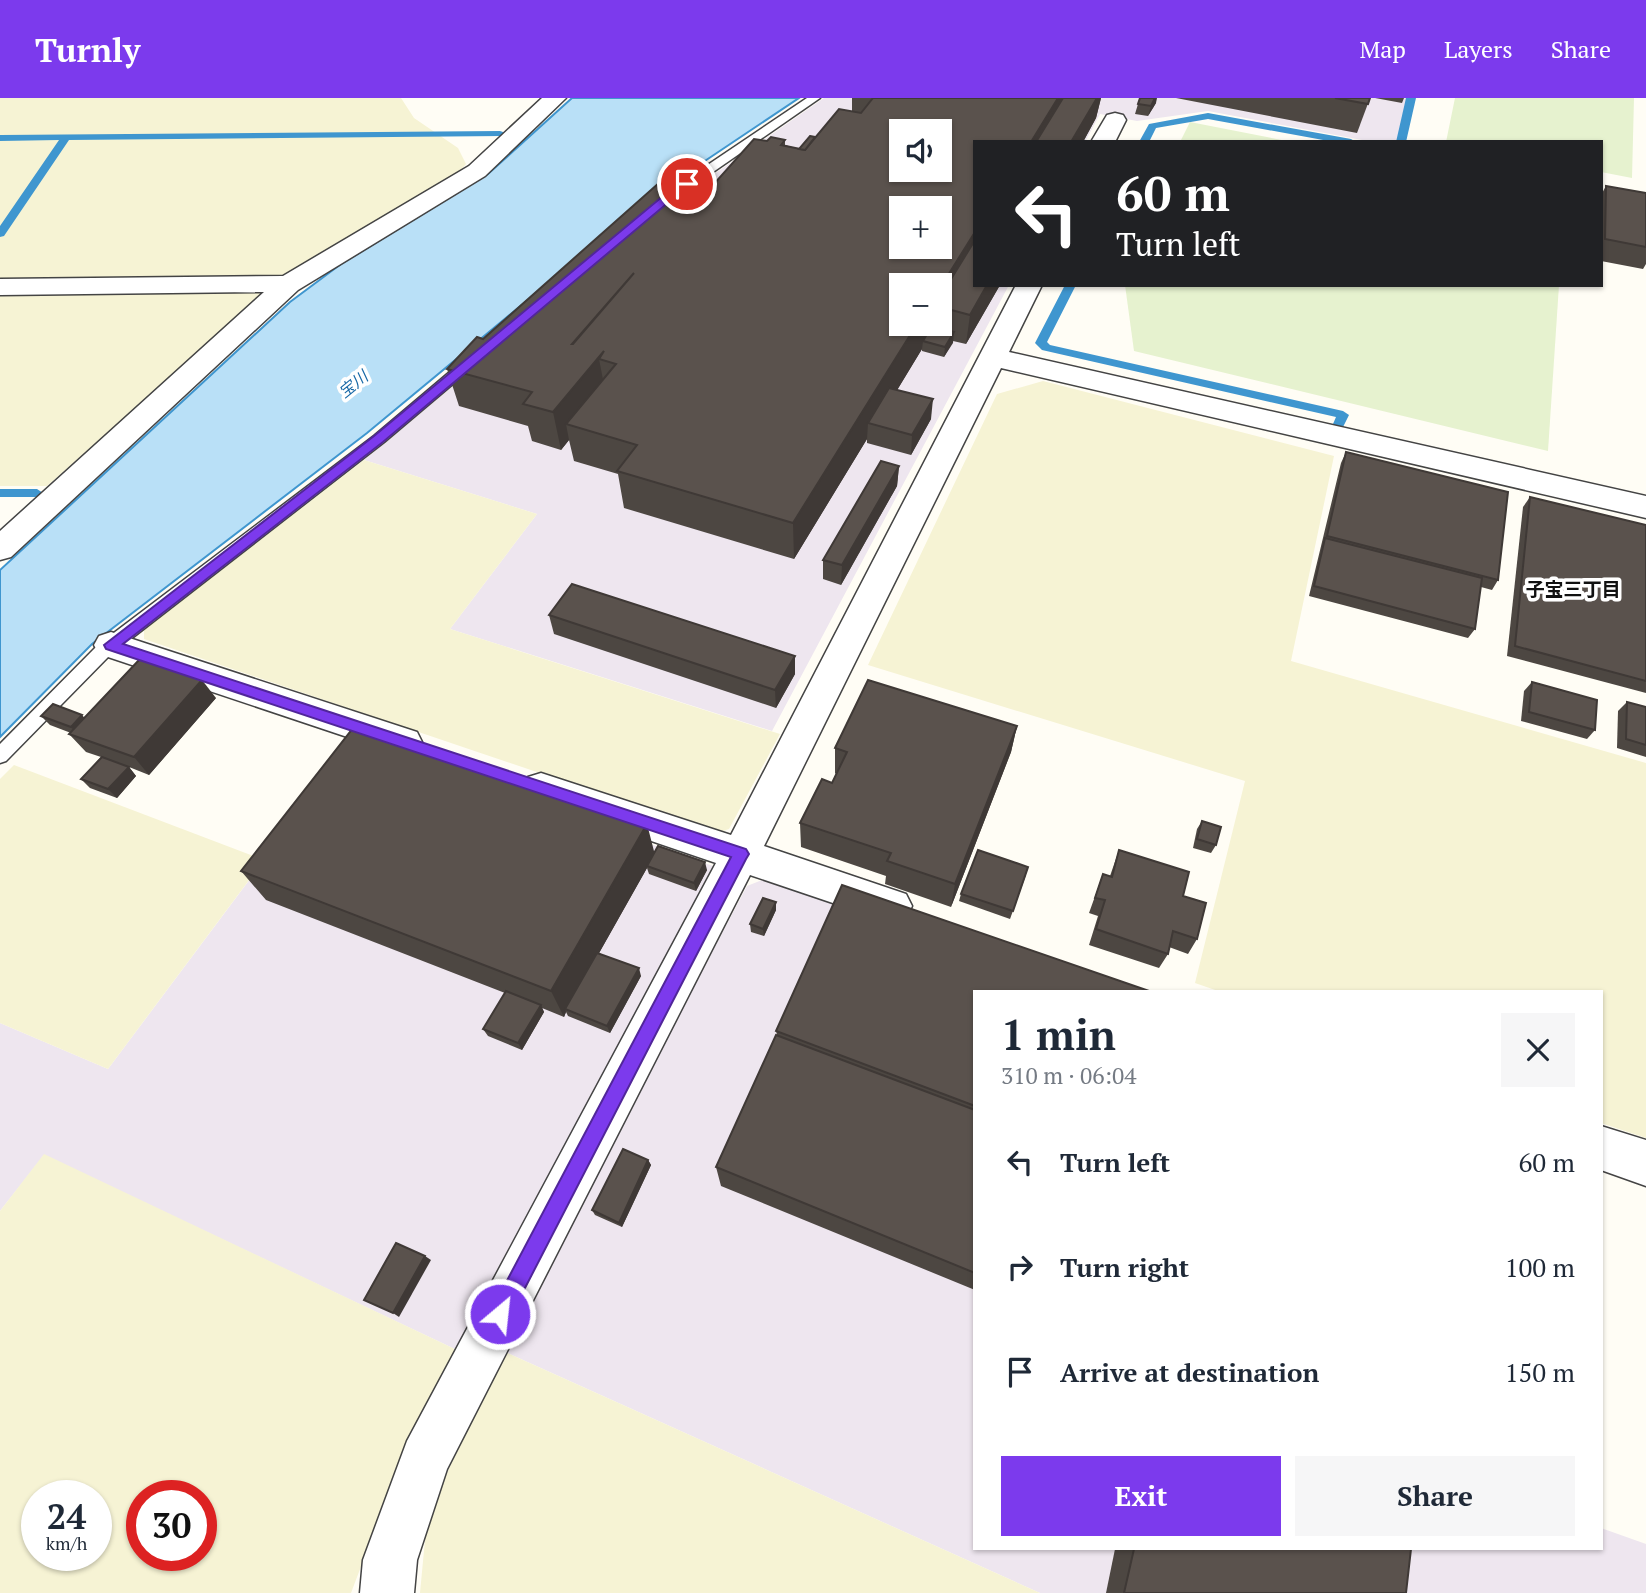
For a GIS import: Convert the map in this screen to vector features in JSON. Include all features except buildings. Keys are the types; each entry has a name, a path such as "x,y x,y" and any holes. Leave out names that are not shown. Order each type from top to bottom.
{"street":[{"path":"0,549 289,284 477,171 555,98"},
{"path":"1104,140 1115,120"},
{"path":"0,287 289,284"},
{"path":"387,1593 390,1560 425,1459 741,854 1028,287"},
{"path":"992,357 1646,507"},
{"path":"111,645 439,754"},
{"path":"505,776 923,916"},
{"path":"1603,1149 1646,1163"}],"lane":[{"path":"656,208 814,98"},
{"path":"0,756 111,645 379,439 485,350"}],"shaded area":[{"path":"0,98 401,98 414,118 458,148 466,164 455,177 285,275 265,279 0,282"},
{"path":"824,98 1407,98 1398,140 1362,140 1208,111 1137,121 1100,114 1086,140 973,140 973,287 1008,287 772,731 450,629 537,514 364,460 674,202"},
{"path":"258,289 265,294 47,486 0,486 0,293"},
{"path":"1043,381 1334,456 1291,661 1646,763 1646,1138 1603,1124 1603,990 1215,990 1195,983 1245,781 868,665 997,394"},
{"path":"364,460 537,514 450,629 780,734 729,829 717,833 144,639 144,630"},
{"path":"354,740 713,866 459,1351 44,1155 0,1211 0,1023 108,1069"},
{"path":"14,765 264,860 108,1069 0,1023 0,779"},
{"path":"767,878 1090,990 973,990 973,1550 1603,1550 1603,1529 1646,1544 1646,1593 1040,1593 501,1350 747,886"},
{"path":"44,1154 459,1351 371,1540 351,1593 0,1593 0,1211"},
{"path":"501,1350 1040,1593 420,1593 427,1519"}],"green space":[{"path":"1455,98 1634,98 1632,178 1603,172 1603,140 1446,140"},
{"path":"1190,122 1282,140 1181,140"},
{"path":"1125,287 1559,287 1548,451 1134,351"}],"water":[{"name":"宝川","path":"572,98 799,98 657,193 367,433 92,644 0,737 0,570 290,302 341,264 488,174"}],"waterway":[{"path":"1401,140 1411,98"},
{"path":"1145,140 1152,126 1208,116 1340,140"},
{"path":"66,137 500,134"},
{"path":"0,138 66,137"},
{"path":"0,234 66,137"},
{"path":"1070,287 1041,343 1046,348 1343,415 1339,424"},
{"path":"0,493 37,493"}],"district":[{"name":"子宝三丁目","path":"1573,589"}],"route":[{"path":"500,1314 741,854 111,645 379,439 687,184"}]}
